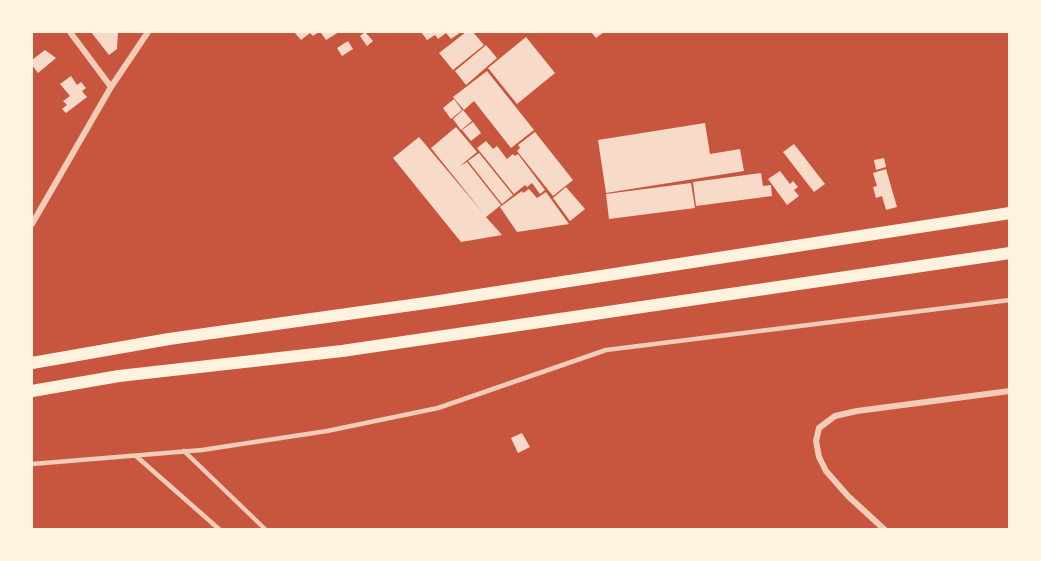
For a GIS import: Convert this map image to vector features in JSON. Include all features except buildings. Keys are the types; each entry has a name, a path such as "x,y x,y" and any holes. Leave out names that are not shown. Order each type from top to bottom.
{"main road":[{"path":"32,363 169,339 433,302 1010,213"},
{"path":"32,391 118,376 342,351 1010,254"}],"street":[{"path":"70,32 111,87"},
{"path":"32,224 111,87 148,32"},
{"path":"885,530 842,490 826,471 819,457 816,441 819,428 835,416 857,411 1010,391"}],"lane":[{"path":"32,464 184,451 327,431 438,408 606,350 1010,300"},
{"path":"184,451 266,530"},
{"path":"136,456 220,530"}]}
